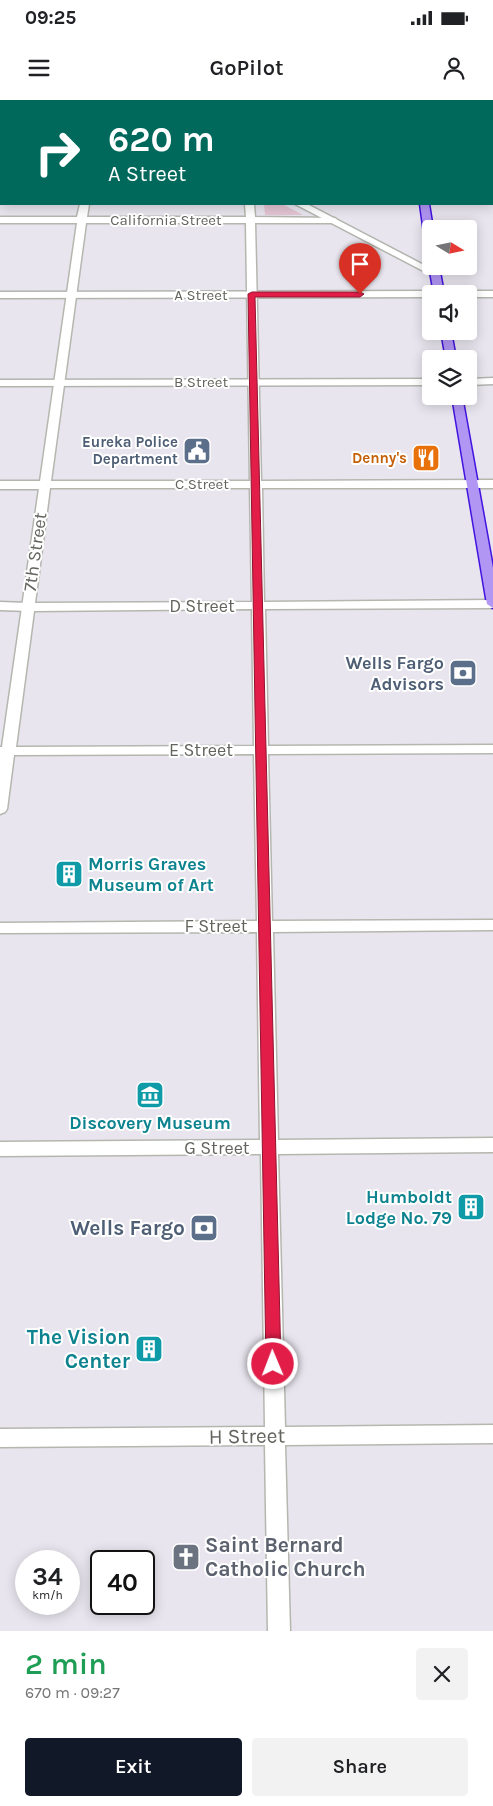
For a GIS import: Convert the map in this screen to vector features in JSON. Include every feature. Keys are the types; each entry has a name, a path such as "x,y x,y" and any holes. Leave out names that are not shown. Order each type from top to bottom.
{"highway":[{"path":"424,205 427,220"},
{"path":"459,405 493,604"}],"street":[{"name":"7th Street","path":"0,809 4,751 28,606 84,205"},
{"path":"250,205 279,1631"},
{"path":"302,205 422,264"},
{"name":"California Street","path":"0,220 332,220"},
{"name":"A Street","path":"0,295 422,294"},
{"path":"477,294 493,294"},
{"path":"477,382 493,381"},
{"name":"B Street","path":"0,383 422,382"},
{"name":"C Street","path":"0,485 493,484"},
{"name":"D Street","path":"0,606 493,604"},
{"name":"E Street","path":"4,751 493,749"},
{"name":"F Street","path":"0,928 493,925"},
{"name":"G Street","path":"0,1149 493,1145"},
{"name":"H Street","path":"0,1438 493,1434"}],"shaded area":[{"path":"264,205 284,205 303,215 265,215"}],"place":[{"name":"Eureka Police Department","path":"197,451"},
{"name":"Denny's","path":"426,458"},
{"name":"Wells Fargo Advisors","path":"463,673"},
{"name":"Morris Graves Museum of Art","path":"69,874"},
{"name":"Discovery Museum","path":"150,1095"},
{"name":"Humboldt Lodge No. 79","path":"471,1207"},
{"name":"Wells Fargo","path":"204,1228"},
{"name":"The Vision Center","path":"149,1349"},
{"name":"Saint Bernard Catholic Church","path":"186,1557"}],"route":[{"path":"273,1364 252,294 360,294"}]}
